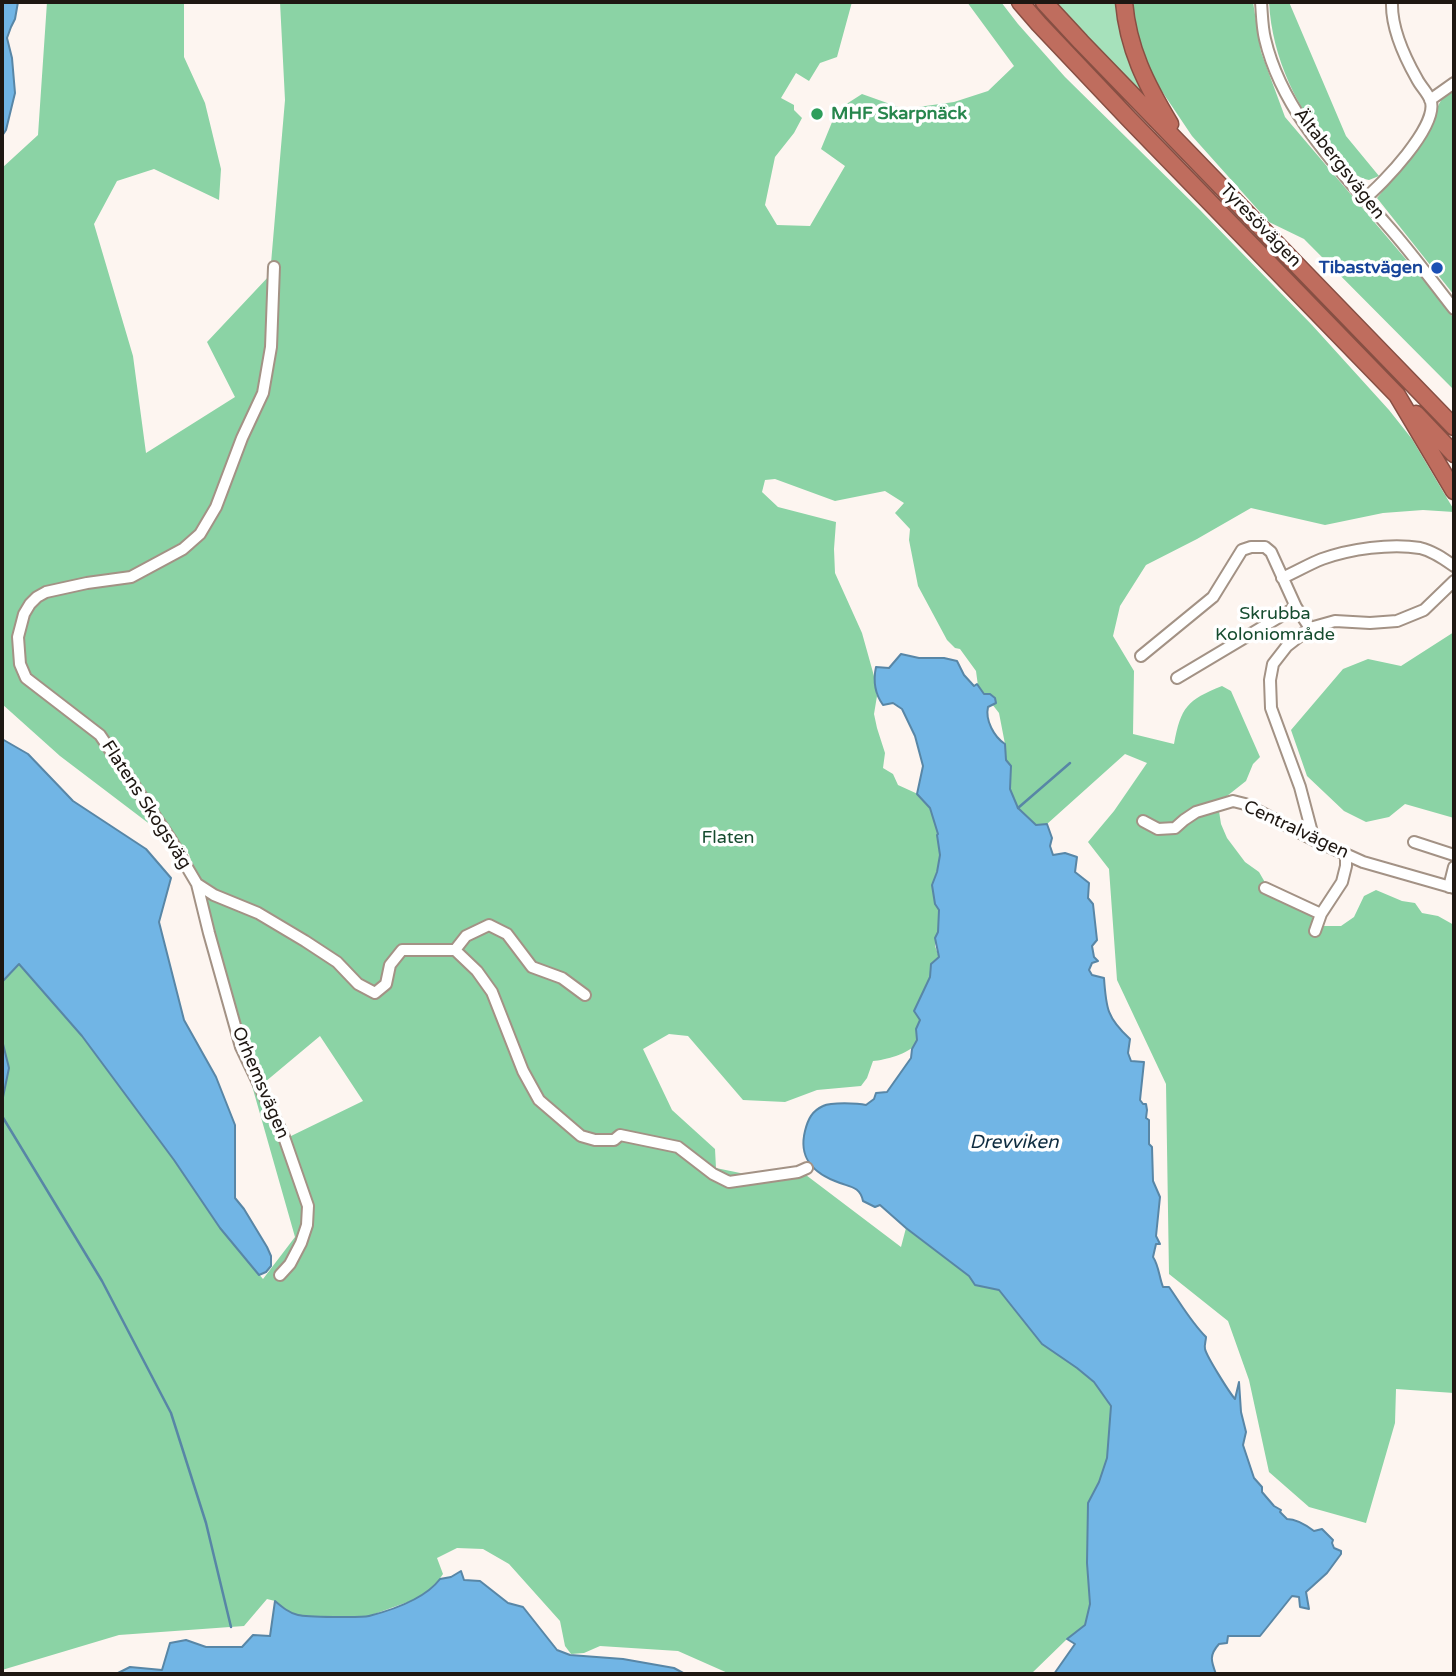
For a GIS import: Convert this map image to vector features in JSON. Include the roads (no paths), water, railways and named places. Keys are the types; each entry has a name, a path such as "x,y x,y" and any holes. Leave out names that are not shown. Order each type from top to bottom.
{"highway":[{"name":"Tyresövägen","path":"1020,2 1129,119 1397,395 1454,491"},
{"name":"Tyresövägen","path":"1044,2 1454,427"},
{"path":"1124,2 1128,35 1139,68 1183,148"},
{"path":"1397,395 1454,454"}],"street":[{"name":"Ältabergsvägen","path":"1261,2 1265,40 1295,110 1312,136 1397,236 1454,309"},
{"path":"1364,199 1400,165 1419,138 1432,106 1398,38 1391,12 1392,2"},
{"path":"1430,100 1454,83"},
{"name":"Flatens Skogsväg","path":"274,268 271,346 263,393 242,438 216,507 200,534 183,549 131,577 87,583 46,592 37,597 24,614 18,637 20,664 26,678 100,735 171,840 197,884 214,895 258,913 305,940 337,962 358,984 375,993 386,984 390,965 402,950 455,950"},
{"path":"1141,656 1213,597 1242,550 1251,547 1265,547 1271,552 1296,607 1310,628"},
{"path":"1282,578 1322,559 1352,551 1388,547 1420,548 1436,554 1454,566"},
{"path":"1314,840 1300,787 1271,708 1270,680 1273,664 1287,646 1310,628 1335,621 1397,621 1424,610 1454,581"},
{"path":"1177,678 1296,607"},
{"name":"Centralvägen","path":"1143,821 1158,829 1175,828 1196,812 1233,801 1245,804 1363,862 1452,887"},
{"path":"1413,842 1454,855"},
{"path":"1315,930 1321,914 1342,882 1346,854"},
{"path":"1452,887 1454,867"},
{"name":"Orhemsvägen","path":"197,884 241,1047 284,1137 308,1206 307,1225 301,1243 290,1264 280,1275"},
{"path":"1265,888 1321,914"},
{"path":"585,995 562,978 532,967 508,934 489,925 466,936 455,950 477,971 492,992 523,1071 539,1100 581,1136 595,1140 614,1140 621,1135 678,1147 713,1174 729,1182 798,1172 807,1168"}],"water":[{"path":"2,2 18,2 7,38 15,93 2,136"},
{"name":"Drevviken","path":"901,654 957,661 974,686 977,684 984,694 995,698 996,703 988,707 989,723 1005,744 1006,760 1011,766 1010,789 1018,808 1036,825 1047,824 1052,838 1050,846 1053,855 1065,853 1077,857 1075,872 1089,883 1088,898 1093,904 1097,940 1092,946 1094,957 1098,961 1092,963 1089,970 1092,975 1104,978 1109,1012 1130,1039 1128,1053 1131,1061 1144,1062 1140,1100 1146,1104 1153,1181 1160,1197 1156,1236 1160,1244 1156,1244 1153,1257 1163,1287 1169,1287 1206,1337 1207,1353 1235,1399 1239,1382 1241,1412 1246,1432 1243,1445 1254,1478 1262,1487 1262,1492 1287,1519 1298,1521 1314,1531 1322,1529 1333,1540 1334,1548 1341,1551 1327,1573 1306,1592 1309,1609 1300,1607 1299,1597 1292,1596 1260,1636 1228,1636 1227,1643 1219,1644 1212,1658 1216,1674 1054,1674 1075,1644 1067,1639 1085,1625 1090,1604 1087,1563 1088,1503 1107,1458 1111,1406 1094,1382 1042,1344 999,1290 975,1285 969,1276 880,1205 875,1207 863,1201 854,1188 823,1175 806,1157 803,1141 805,1131 816,1110 832,1104 866,1105 874,1099 876,1093 887,1092 911,1058 920,1020 914,1011 930,977 931,964 939,957 935,938 938,932 939,910 935,904 932,885 940,855 938,834 930,808 917,794 923,766 915,736 902,709 893,703 883,705 875,687 876,667 889,668"},
{"path":"2,739 28,754 73,801 146,849 171,878 159,922 184,1020 216,1077 235,1125 235,1198 271,1256 271,1266 266,1272 259,1275 220,1228 174,1160 82,1036 19,964 2,982"},
{"path":"2,1040 9,1068 2,1102"},
{"path":"461,1571 464,1580 480,1581 508,1603 523,1607 557,1650 570,1655 623,1659 674,1668 685,1674 116,1674 130,1667 162,1670 170,1643 186,1640 206,1647 242,1647 253,1635 270,1636 275,1601 298,1615 369,1616 408,1603 440,1579"}],"waterway":[{"path":"1018,808 1070,763"},
{"path":"2,1116 102,1281 171,1413 206,1523 231,1627"}],"place":[{"name":"MHF Skarpnäck","path":"817,114"},
{"name":"Tibastvägen","path":"1437,268"}],"park label":[{"name":"Skrubba Koloniområde","path":"1275,624"},
{"name":"Flaten","path":"728,838"}]}
